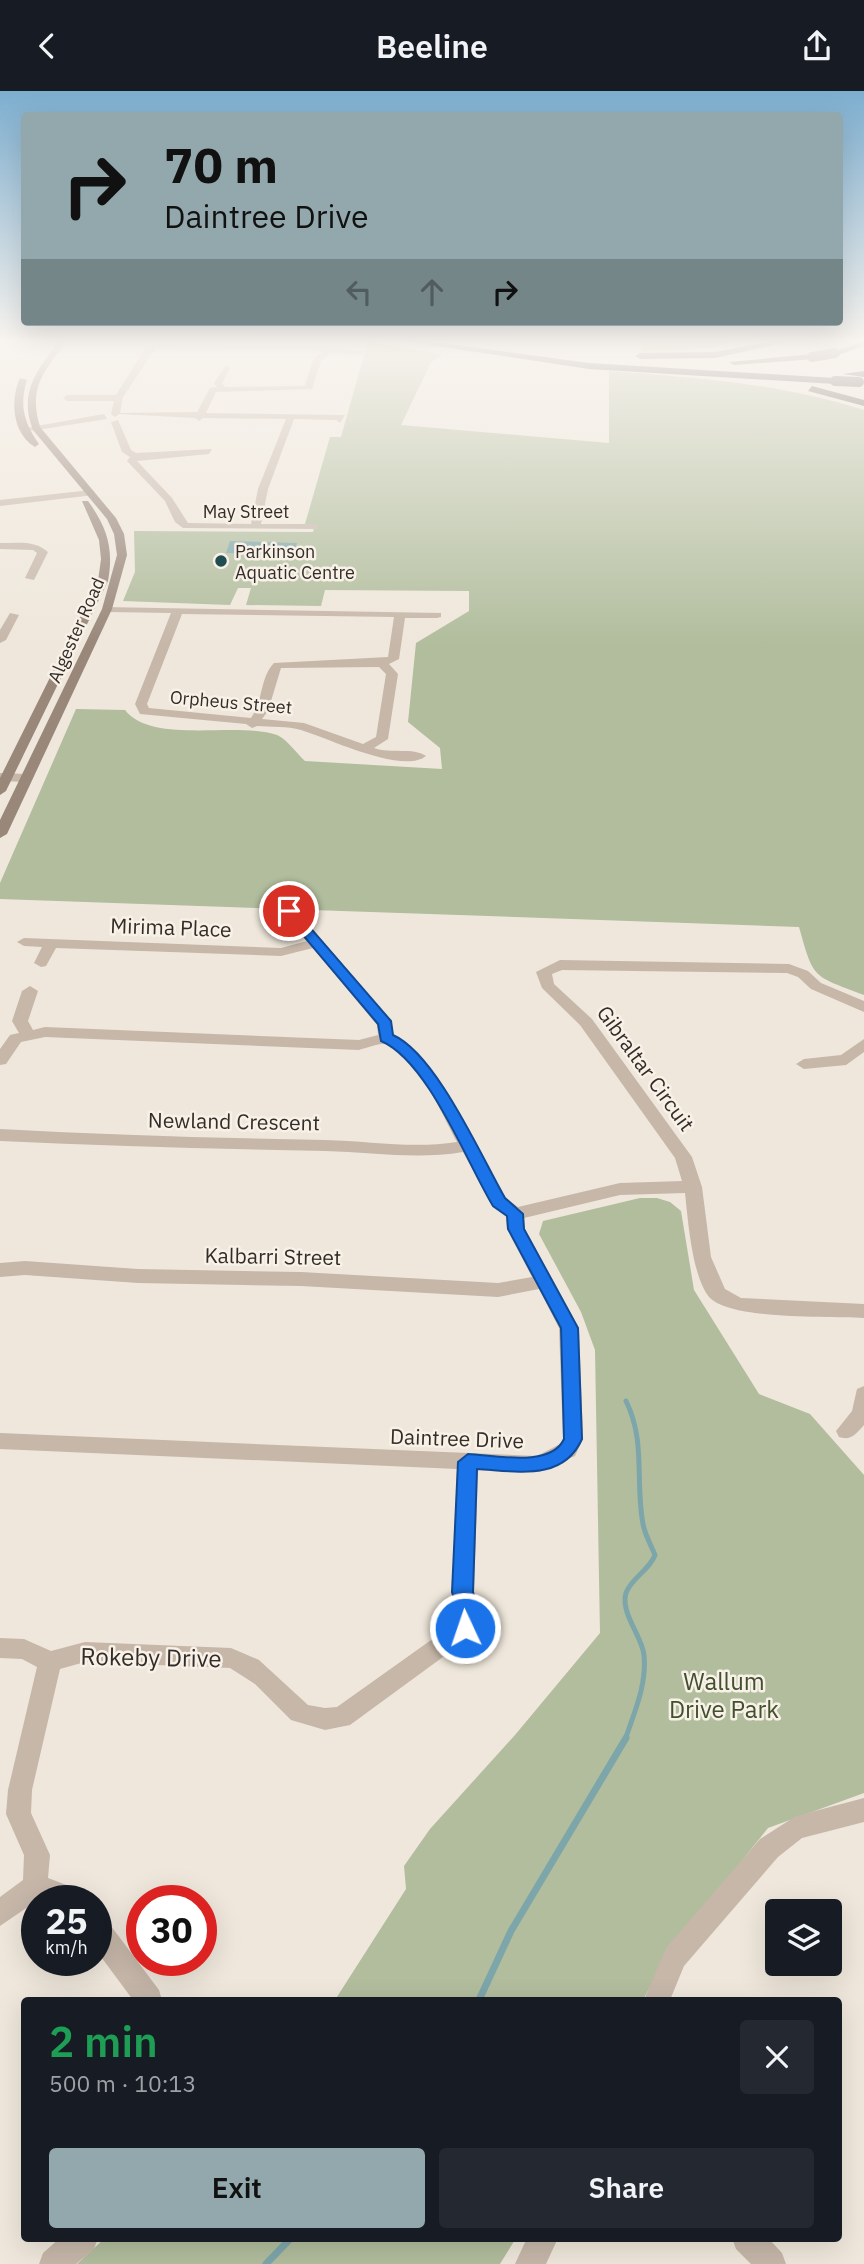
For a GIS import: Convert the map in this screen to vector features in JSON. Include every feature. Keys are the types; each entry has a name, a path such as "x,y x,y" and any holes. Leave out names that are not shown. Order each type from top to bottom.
{"main road":[{"name":"Algester Road","path":"0,791 3,777 103,581 107,551 100,525 35,442"},
{"name":"Algester Road","path":"0,834 107,609 118,577 121,545 111,517 48,442"},
{"path":"90,610 107,609"}],"street":[{"name":"May Street","path":"124,442 127,452 135,456 132,461 169,500 180,522 196,527 314,527"},
{"path":"255,527 263,489 281,442"},
{"path":"135,456 209,451"},
{"path":"0,503 91,493"},
{"path":"0,546 35,547 43,552 30,577"},
{"path":"107,609 437,615"},
{"name":"Orpheus Street","path":"178,610 142,708 153,713 217,716 252,724 300,726 364,749 400,758 420,756"},
{"path":"252,724 262,711 274,669 278,665 382,663 393,659 400,614"},
{"path":"0,640 14,615"},
{"path":"364,749 382,739 392,674 382,663"},
{"path":"3,777 26,778"},
{"path":"0,1060 16,1038 27,1033 284,1040 359,1045 386,1038 386,1024 289,911"},
{"name":"Mirima Place","path":"24,942 215,947 281,952 316,943"},
{"path":"41,963 51,944"},
{"name":"Gibraltar Circuit","path":"864,1007 816,986 803,974 789,969 560,965 544,972 547,985 586,1022 683,1157 692,1187 702,1257 717,1293 737,1305 864,1312"},
{"path":"27,1033 20,1021 30,991"},
{"name":"Daintree Drive","path":"0,1441 539,1464 568,1450 573,1439 569,1328 516,1229 515,1214 499,1202 425,1069 402,1045 386,1038"},
{"path":"804,1064 846,1060 864,1044"},
{"name":"Newland Crescent","path":"0,1135 431,1152 467,1146"},
{"path":"515,1214 620,1189 692,1187"},
{"name":"Kalbarri Street","path":"0,1270 25,1268 138,1276 301,1279 498,1290 544,1281"},
{"path":"846,1431 862,1414 864,1394"},
{"name":"Rokeby Drive","path":"0,1648 24,1649 50,1662 85,1652 232,1658 252,1668 294,1710 308,1718 326,1720 342,1717 427,1653 450,1642 465,1628 468,1611 463,1592 468,1462"},
{"path":"35,1885 37,1855 18,1814 20,1790 50,1662"},
{"path":"658,1997 675,1957 769,1848 796,1828 864,1810"},
{"path":"0,1913 21,1897"},
{"path":"112,1949 147,1997"},
{"path":"54,2264 79,2242"},
{"path":"530,2264 541,2242"},
{"path":"751,2242 771,2264"}],"green space":[{"path":"328,442 864,442 864,995 825,979 812,967 799,927 0,899 0,883 76,709 125,710 138,721 174,730 260,731 281,737 305,761 442,769 440,748 408,722 416,643 469,611 469,591 325,590 321,606 246,605 251,588 238,588 230,605 123,601 135,572 134,531 313,532 315,524 305,524"},
{"name":"Wallum Drive Park","path":"640,1198 657,1198 670,1202 681,1211 694,1290 759,1394 810,1414 864,1475 864,1793 768,1828 668,1953 645,1997 337,1997 406,1889 404,1866 430,1829 515,1735 600,1633 595,1350 581,1312 539,1234 543,1221"},
{"path":"101,2242 514,2242 500,2264 77,2264"}],"water":[{"path":"230,541 297,543 293,555 226,553"}],"waterway":[{"path":"625,1739 644,1677 644,1655 626,1608 626,1593 655,1555 643,1524 636,1431 626,1401"},
{"path":"480,1997 511,1931 625,1739"},
{"path":"266,2264 287,2242"}],"place":[{"name":"Parkinson Aquatic Centre","path":"221,561"}],"route":[{"path":"289,911 386,1024 386,1038 402,1045 425,1069 499,1202 515,1214 516,1229 569,1328 572,1343 573,1439 568,1450 539,1464 468,1462 463,1592 468,1611 465,1628"}]}
